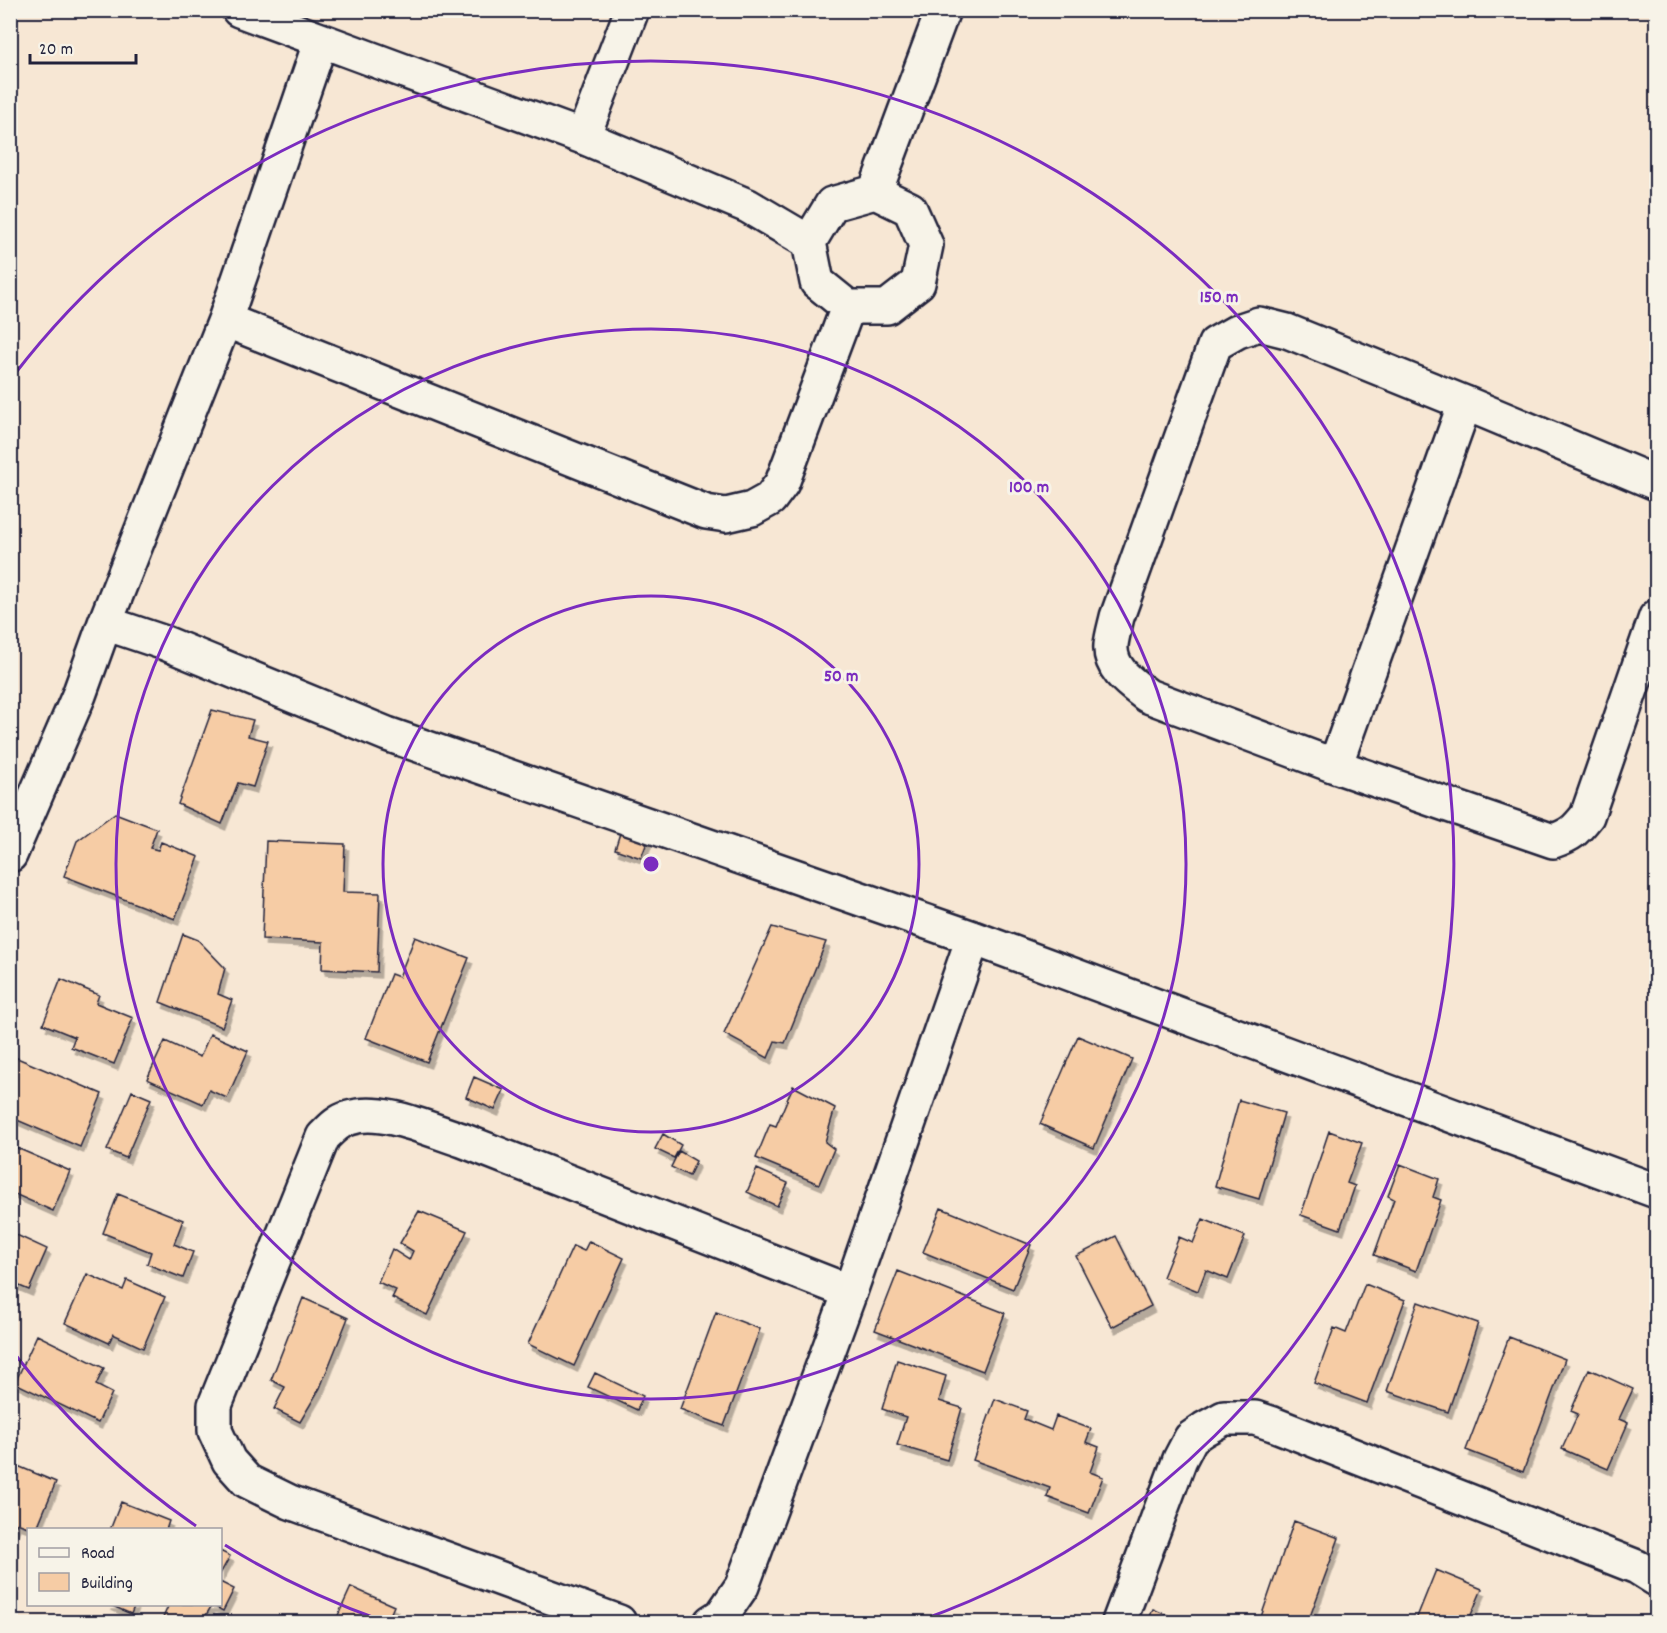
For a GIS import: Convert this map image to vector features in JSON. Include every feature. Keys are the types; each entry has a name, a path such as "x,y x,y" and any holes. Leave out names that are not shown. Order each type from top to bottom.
{"street":[{"path":"239,10 583,137 748,206 809,242"},
{"path":"583,137 632,10"},
{"path":"875,192 943,10"},
{"path":"10,855 79,695 105,623 225,320 321,40"},
{"path":"875,192 910,209 926,245 918,283 887,307 848,307 817,282 809,242 832,204 875,192"},
{"path":"225,320 706,512 726,515 752,509 770,499 782,483 848,307"},
{"path":"1656,483 1465,403 1287,332 1259,324 1238,331 1215,344 1117,617 1111,646 1114,666 1148,696 1335,766 1553,841 1568,836 1587,816 1656,617"},
{"path":"1335,766 1465,403"},
{"path":"105,623 165,643 387,734 973,938 1656,1191"},
{"path":"711,1623 722,1615 742,1586 850,1292 973,938"},
{"path":"619,1623 290,1502 247,1482 229,1461 215,1431 215,1405 324,1137 335,1125 350,1118 372,1114 398,1119 462,1140 850,1292"},
{"path":"1119,1623 1180,1459 1191,1438 1224,1418 1255,1418 1273,1424 1637,1567 1656,1579"}],"building":[{"path":"212,710 253,720 248,736 268,741 253,787 238,783 222,824 178,804"},
{"path":"115,813 157,829 150,848 158,850 161,842 199,857 175,919 64,876 77,841"},
{"path":"621,830 648,840 641,858 615,849"},
{"path":"266,841 345,844 343,892 380,893 377,972 322,969 323,942 262,939"},
{"path":"772,927 826,942 785,1043 775,1041 768,1058 724,1034"},
{"path":"183,934 198,940 225,968 218,994 232,1000 222,1027 160,1002"},
{"path":"415,937 469,958 427,1062 366,1038 391,974 399,977"},
{"path":"61,979 99,995 96,1003 133,1018 114,1064 71,1047 75,1037 43,1024"},
{"path":"210,1034 248,1051 227,1098 209,1090 203,1104 147,1079 165,1041 200,1057"},
{"path":"1078,1036 1132,1059 1094,1148 1040,1124"},
{"path":"10,1055 102,1094 80,1147 10,1117"},
{"path":"474,1077 504,1090 495,1110 466,1097"},
{"path":"793,1086 835,1108 825,1142 834,1149 819,1184 756,1158 770,1124 776,1126"},
{"path":"132,1091 151,1099 126,1158 107,1150"},
{"path":"1239,1100 1284,1113 1259,1199 1215,1186"},
{"path":"1329,1131 1362,1143 1347,1183 1355,1186 1340,1229 1301,1215"},
{"path":"663,1134 681,1145 674,1158 655,1149"},
{"path":"10,1145 70,1171 53,1211 10,1192"},
{"path":"679,1151 696,1161 689,1176 671,1167"},
{"path":"1400,1164 1439,1179 1433,1197 1441,1200 1416,1271 1374,1255 1394,1199 1388,1196"},
{"path":"757,1169 788,1183 777,1206 747,1192"},
{"path":"118,1194 183,1220 174,1244 193,1252 183,1278 147,1264 151,1252 103,1233"},
{"path":"941,1208 1031,1245 1013,1289 923,1252"},
{"path":"419,1211 467,1231 427,1315 392,1298 396,1290 378,1282 392,1249 409,1260 413,1251 400,1243"},
{"path":"1203,1219 1245,1236 1228,1279 1206,1270 1198,1291 1163,1277 1179,1237 1193,1243"},
{"path":"10,1232 47,1249 29,1290 10,1282"},
{"path":"1116,1236 1151,1306 1112,1327 1076,1256"},
{"path":"589,1241 624,1258 574,1366 528,1344 573,1246 584,1251"},
{"path":"898,1271 1005,1313 983,1371 875,1330"},
{"path":"87,1274 123,1290 127,1280 165,1297 143,1348 113,1334 109,1343 65,1323"},
{"path":"1365,1284 1405,1300 1367,1403 1314,1383 1334,1328 1346,1333"},
{"path":"303,1298 348,1318 320,1388 300,1422 274,1409 285,1387 271,1380"},
{"path":"1418,1302 1478,1323 1448,1412 1387,1391"},
{"path":"716,1312 760,1329 724,1426 680,1409"},
{"path":"37,1335 104,1368 96,1385 112,1393 98,1423 15,1383"},
{"path":"1509,1337 1565,1359 1523,1472 1466,1450"},
{"path":"897,1360 946,1376 939,1401 962,1408 947,1460 897,1445 906,1417 882,1409"},
{"path":"1589,1369 1633,1389 1619,1419 1628,1423 1608,1469 1562,1449 1578,1414 1571,1411"},
{"path":"595,1373 643,1396 637,1410 588,1387"},
{"path":"995,1399 1027,1411 1024,1419 1051,1430 1056,1416 1091,1429 1086,1442 1099,1447 1090,1472 1103,1477 1089,1513 1047,1497 1050,1488 973,1460"},
{"path":"13,1464 56,1482 37,1528 17,1523 10,1537 10,1469"},
{"path":"121,1502 169,1521 167,1528 111,1528"},
{"path":"1294,1521 1339,1538 1308,1622 1274,1622 1261,1617"},
{"path":"222,1552 230,1556 222,1570"},
{"path":"1436,1570 1482,1589 1468,1622 1415,1622"},
{"path":"222,1583 234,1589 223,1611 214,1606 222,1606"},
{"path":"351,1587 394,1606 387,1622 335,1622"},
{"path":"113,1606 134,1606 131,1614"},
{"path":"168,1606 211,1606 202,1622 171,1622 163,1618"},
{"path":"1153,1609 1182,1622 1148,1622"},
{"path":"1590,1614 1611,1622 1587,1622"}]}
